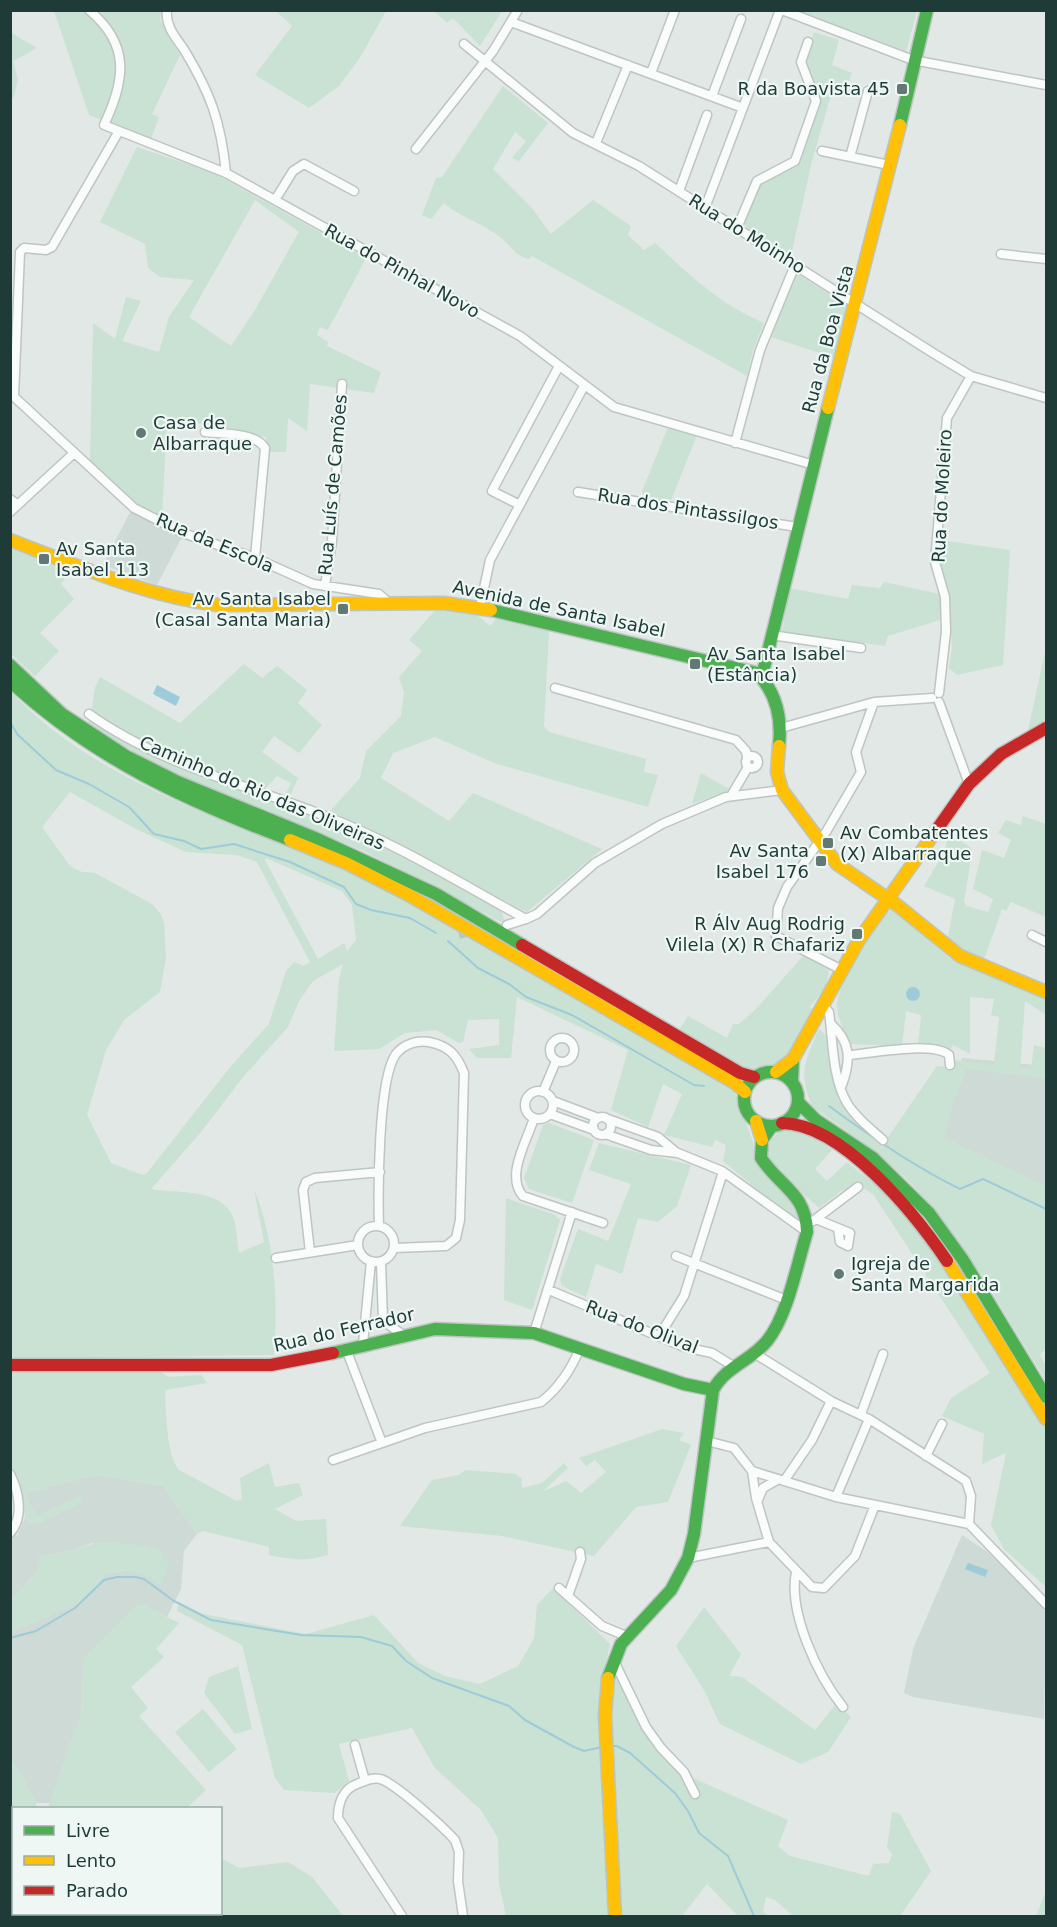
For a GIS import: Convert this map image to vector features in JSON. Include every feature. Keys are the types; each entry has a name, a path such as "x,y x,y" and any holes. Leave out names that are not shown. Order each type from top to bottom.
{"main road":[{"name":"Rua da Boa Vista","path":"762,676 797,527 856,303 913,60 927,10"},
{"name":"Avenida de Santa Isabel","path":"10,540 100,573 191,602 218,605 444,603 480,608 732,665 762,676"},
{"path":"10,665 62,714 126,756 178,782 315,838 436,894 740,1073 754,1077"},
{"path":"762,676 773,692 781,728 777,772 782,790 819,842 843,870 888,898 960,956 1047,992"},
{"path":"10,681 64,729 118,766 176,794 357,868 735,1083 745,1092"},
{"path":"776,1072 793,1059 842,970 888,898 969,784 1001,754 1047,728"},
{"path":"793,1059 792,1082 798,1102 808,1114 873,1158 929,1213 963,1260 1047,1397"},
{"path":"615,1917 606,1697 613,1660 626,1636 671,1590 688,1558 694,1534 713,1390 720,1376 754,1353 774,1331 810,1224 799,1197 762,1161 760,1154 762,1140 756,1121 746,1108 745,1092 754,1077 768,1071 776,1072 792,1082"},
{"path":"762,1140 795,1112 798,1102"},
{"path":"756,1121 777,1125 804,1125 869,1170 914,1214 949,1260 1047,1419"},
{"name":"Rua do Ferrador","path":"10,1365 144,1367 271,1365 316,1358 402,1334 435,1329 534,1333 684,1384 713,1390"}],"street":[{"path":"12,395 20,252 24,248 46,250 52,247 119,131 104,125 118,93 121,73 119,52 107,27 89,10"},
{"path":"167,10 170,28 205,84 223,137 226,173"},
{"path":"416,149 484,62 518,10"},
{"path":"651,73 675,10"},
{"path":"705,208 781,10 913,60 1047,85"},
{"path":"712,96 741,19"},
{"path":"511,22 743,108"},
{"path":"737,228 757,181 795,161 816,101 801,62 808,42"},
{"name":"Rua do Moinho","path":"464,44 559,124 678,191 971,376 1047,398"},
{"path":"596,143 628,64"},
{"path":"850,157 868,91"},
{"path":"678,191 706,115"},
{"name":"Rua do Pinhal Novo","path":"119,131 226,173 520,336 614,407 814,465"},
{"path":"822,151 889,165"},
{"path":"275,200 293,171 304,164 354,191"},
{"path":"1001,254 1047,259"},
{"path":"735,443 760,350 795,265"},
{"path":"520,505 492,491 559,366"},
{"name":"Rua do Moleiro","path":"937,697 946,632 945,597 935,562 947,418 971,376"},
{"name":"Rua Luís de Camões","path":"325,586 332,541 342,384"},
{"path":"480,608 490,560 584,386"},
{"name":"Rua da Escola","path":"12,395 134,508 183,533 255,558 285,573 325,586 379,594 388,602"},
{"path":"205,432 253,438 265,448 255,558"},
{"path":"10,512 74,453"},
{"name":"Rua dos Pintassilgos","path":"578,492 797,527"},
{"path":"10,499 18,505"},
{"path":"771,635 861,648"},
{"path":"555,688 735,740 746,751 748,762 731,796"},
{"path":"781,728 874,702 937,697 969,784"},
{"path":"842,970 776,936 778,908 802,861 819,842 861,772 856,752 874,702"},
{"name":"Caminho do Rio das Oliveiras","path":"89,714 158,752 235,784 326,815 421,861 526,920"},
{"path":"748,762 756,767 758,762 778,761"},
{"path":"507,925 526,920 537,914 595,863 662,824 731,796 782,790"},
{"path":"1032,935 1047,942"},
{"path":"823,1005 829,1012 841,1087 853,1112 884,1140"},
{"path":"831,1023 843,1036 850,1055 841,1087"},
{"path":"379,1226 386,1079 396,1054 407,1044 423,1041 450,1050 459,1059 466,1085 460,1220 456,1238 446,1246 394,1248"},
{"path":"850,1055 903,1049 944,1051 949,1055 950,1065"},
{"path":"543,1092 556,1061"},
{"path":"553,1101 550,1114 543,1119 534,1118 527,1112 526,1103 534,1092 543,1092 553,1101 661,1138 678,1153"},
{"path":"550,1114 594,1130 599,1135 605,1134 654,1150 678,1153 723,1173 810,1224 838,1228"},
{"path":"534,1118 514,1178 523,1196 603,1223"},
{"path":"594,1130 593,1123 602,1118"},
{"path":"602,1118 610,1128 605,1134"},
{"path":"654,1150 660,1146 661,1138"},
{"path":"310,1252 303,1190 306,1182 315,1178 380,1172"},
{"path":"659,1336 684,1296 723,1173"},
{"path":"810,1224 858,1186"},
{"path":"534,1333 573,1212"},
{"path":"379,1226 393,1236 394,1248 389,1257 376,1261 362,1255 358,1245 364,1231 379,1226"},
{"path":"276,1258 358,1245"},
{"path":"676,1256 784,1299"},
{"path":"376,1261 383,1321 382,1339"},
{"path":"363,1344 376,1261"},
{"name":"Rua do Olival","path":"549,1290 684,1347 712,1353 733,1366"},
{"path":"383,1321 402,1334"},
{"path":"365,1327 382,1339"},
{"path":"333,1460 425,1428 541,1402 555,1391 571,1369 580,1348"},
{"path":"346,1349 382,1443"},
{"path":"754,1353 831,1401 865,1417 966,1481 971,1496 969,1524"},
{"path":"836,1497 865,1417 883,1354"},
{"path":"758,1504 763,1488 781,1480 812,1440 831,1401"},
{"path":"926,1456 942,1424"},
{"path":"707,1441 734,1448 752,1471 758,1504 769,1542 812,1587 824,1587 855,1556 875,1506"},
{"path":"752,1471 836,1497 969,1524 1047,1604"},
{"path":"10,1474 17,1490 19,1513 17,1524 10,1533"},
{"path":"688,1558 769,1542"},
{"path":"568,1596 581,1559 580,1552"},
{"path":"796,1572 794,1582 801,1628 834,1696 843,1707"},
{"path":"559,1588 602,1626 626,1636"},
{"path":"613,1660 646,1727 666,1754 684,1772 695,1794"},
{"path":"356,1745 365,1781"},
{"path":"402,1917 338,1818 345,1792 365,1781 378,1778 395,1785 455,1840 459,1852 458,1881 464,1917"}],"shaded area":[{"path":"131,510 182,537 157,585 103,565"},
{"path":"962,1058 1046,1066 1046,1206 942,1148"},
{"path":"96,1475 164,1486 197,1534 184,1551 181,1589 167,1617 142,1605 84,1658 81,1714 50,1803 37,1803 11,1758 11,1632 77,1604 107,1574 169,1562 92,1543 73,1550 39,1557 38,1570 11,1600 10,1528 17,1536 25,1518 36,1525 81,1496 36,1517 25,1493"},
{"path":"962,1535 989,1553 1043,1606 1046,1613 1044,1719 913,1697 904,1693 913,1649"}],"green space":[{"path":"915,10 917,11 906,51 800,11"},
{"path":"54,11 162,11 160,19 180,55 152,114 159,117 151,139 89,115"},
{"path":"276,11 386,11 361,56 339,86 309,108 255,75 292,26"},
{"path":"434,11 502,11 480,46 453,18 447,23"},
{"path":"10,32 37,48 13,61 18,80 13,99 10,98"},
{"path":"814,32 839,40 832,65 852,73 846,89 835,86 831,95 812,161 791,256 746,227 743,221 759,183 796,166 821,99 804,62"},
{"path":"503,86 548,123 519,161 512,158 526,141 515,132 493,169 531,207 551,234 593,200 631,226 628,235 644,250 655,243 719,298 764,323 753,350 747,376 532,256 529,259 519,255 493,232 444,203 431,219 422,215 436,178 442,177"},
{"path":"137,147 214,173 366,258 328,330 320,327 317,335 328,342 327,346 381,372 374,393 310,384 307,431 288,418 286,452 268,452 266,437 167,417 162,517 136,503 90,461 93,323 115,339 126,297 141,301 122,341 159,352 169,317 194,280 160,277 148,268 145,244 100,222","holes":["255,200 299,232 255,310 231,346 189,317"]},
{"path":"796,273 850,307 835,358 768,336"},
{"path":"668,427 697,435 671,500 644,496 642,491"},
{"path":"944,530 947,541 1010,550 1003,665 957,675 949,668 952,647 949,606 939,570"},
{"path":"11,549 72,569 61,584 74,599 40,633 59,651 35,676 11,654"},
{"path":"884,582 940,594 940,620 888,636 885,646 782,632 789,588 848,599 852,585 880,588"},
{"path":"437,608 477,615 490,626 496,619 549,631 544,726 549,732 646,759 644,772 658,775 648,807 494,763 435,737 393,753 381,778 449,821 473,793 602,849 527,912 330,811 360,778 366,751 401,716 404,692 399,677 422,651 409,640"},
{"path":"1046,648 1046,719 1028,730"},
{"path":"244,664 262,678 277,666 281,669 307,690 298,703 322,725 299,753 274,736 262,752 298,778 290,796 286,794 291,783 277,776 264,790 162,752 91,712 95,688 100,677 180,723"},
{"path":"10,691 48,726 90,756 135,781 181,803 325,862 418,906 553,981 730,1087 736,1095 753,1142 756,1164 793,1200 801,1214 798,1223 723,1161 726,1145 715,1140 712,1147 664,1135 682,1094 663,1084 648,1127 611,1110 628,1050 517,997 511,1058 477,1058 469,1049 499,1045 499,1019 468,1020 463,1042 459,1043 436,1030 405,1033 379,1049 334,1051 339,979 343,964 313,981 299,1001 288,1027 244,1076 201,1132 151,1189 198,1194 220,1202 229,1209 234,1220 239,1253 264,1242 254,1189 271,1250 276,1313 274,1355 11,1359","holes":["70,792 136,829 186,852 237,855 257,862 310,962 304,966 294,962 286,971 269,1024 231,1066 147,1173 143,1175 111,1163 87,1115 106,1050 124,1020 160,992 166,958 164,922 152,904 95,873 82,872 70,866 42,827","266,858 342,891 352,905 356,940 347,951 344,943 318,959 265,860"]},
{"path":"91,719 183,768 325,821 409,859 501,908 505,924 366,852 160,767 86,723"},
{"path":"701,773 731,790 692,804"},
{"path":"1023,816 1046,824 1046,917 1011,902 1006,911 1002,909 984,959 960,948 948,937 955,899 924,886 943,854 949,836 952,835 971,848 972,852 964,902 967,906 988,912 993,899 973,889 982,850 1004,858 1011,840 998,833 1006,820 1021,825"},
{"path":"891,910 901,914 949,958 1046,999 1046,1015 1025,1001 1020,1068 1031,1069 1034,1045 1046,1048 1046,1079 967,1069 950,1112 945,1136 947,1139 1046,1186 1046,1348 1040,1355 1046,1366 1046,1380 971,1259 937,1213 894,1168 868,1146 812,1106 808,1094 804,1075 805,1067 819,1029 828,1037 838,1100 884,1143 937,1066 954,1068 954,1060 994,1065 999,1017 991,1015 994,999 970,997 970,1054 953,1045 951,1049 918,1046 921,1015 906,1011 902,1046 850,1044 839,1016 838,996 848,973 883,915"},
{"path":"803,956 829,970 826,986 810,1007 814,1010 796,1043 779,1061 769,1067 758,1069 744,1067 679,1030 688,1016 727,1038 733,1024 739,1024 755,1010"},
{"path":"549,1123 594,1140 572,1203 529,1189 524,1178 543,1125"},
{"path":"783,1130 803,1130 832,1150 815,1169 827,1181 847,1162 879,1188 931,1247 1046,1428 1046,1587 1004,1549 991,1525 1006,1453 982,1464 984,1434 942,1416 951,1398 990,1373 873,1194 863,1188 841,1191 819,1208 770,1164 769,1144"},
{"path":"599,1143 691,1165 677,1206 658,1222 638,1218 622,1274 596,1264 586,1297 562,1286 560,1279 578,1229 608,1241 631,1184 589,1170"},
{"path":"506,1198 555,1215 560,1220 532,1310 504,1300"},
{"path":"11,1370 159,1370 168,1377 201,1375 207,1383 165,1390 169,1443 171,1454 179,1470 237,1501 242,1499 240,1478 269,1463 275,1487 299,1483 303,1495 275,1509 296,1521 326,1519 328,1555 306,1559 284,1558 269,1555 269,1547 203,1531 197,1534 164,1486 96,1475 25,1493 36,1517 81,1496 83,1503 36,1525 25,1518 21,1494 11,1468"},
{"path":"662,1429 684,1433 679,1440 691,1445 668,1502 636,1507 594,1556 502,1536 400,1526 432,1480 459,1475 465,1470 516,1474 522,1479 522,1488 542,1483 564,1463 568,1468 542,1492 566,1481 581,1493 606,1472 595,1460 586,1466 579,1458"},
{"path":"98,1542 146,1545 162,1551 164,1560 169,1562 161,1586 152,1578 124,1570 108,1574 77,1604 11,1632 11,1600 38,1570 39,1557"},
{"path":"553,1588 610,1644 599,1695 608,1916 506,1916 499,1884 498,1838 481,1810 435,1768 412,1728 339,1744 349,1781 335,1793 284,1790 275,1778 242,1645 177,1611 179,1602 203,1614 306,1634 374,1615 418,1663 445,1676 480,1684 518,1666 534,1639 537,1605"},
{"path":"136,1605 142,1605 179,1623 156,1649 164,1657 131,1687 148,1708 139,1716 206,1790 188,1807 48,1807 81,1714 84,1658"},
{"path":"704,1607 741,1654 729,1676 742,1677 815,1730 837,1703 851,1717 828,1752 801,1764 720,1724 704,1690 676,1646"},
{"path":"238,1666 252,1729 235,1734 204,1693 209,1677"},
{"path":"618,1679 649,1738 679,1772 788,1820 778,1846 790,1856 869,1876 873,1864 889,1863 892,1854 887,1848 892,1812 900,1814 931,1871 900,1916 793,1916 775,1900 766,1897 763,1911 767,1916 738,1916 707,1884 682,1916 620,1916 611,1687"},
{"path":"203,1709 237,1749 209,1772 175,1732"},
{"path":"11,1758 37,1803 35,1807 12,1807 12,1833 10,1828"},
{"path":"222,1859 239,1868 288,1862 312,1877 343,1916 11,1916 12,1910 12,1915 222,1915"},
{"path":"1046,1891 1046,1916 1036,1916"}],"water":[{"path":"157,685 180,697 176,706 153,694"},
{"path":"913,987 918,989 920,994 918,999 913,1001 908,999 906,994 908,989"},
{"path":"968,1563 988,1570 985,1577 965,1569"}],"waterway":[{"path":"10,722 17,734 56,770 89,784 129,807 154,834 184,841 201,849 234,844 290,862 344,887 356,904 371,910 410,918 436,933"},
{"path":"448,941 478,968 509,984 526,997 572,1015 694,1085 704,1086"},
{"path":"829,1106 893,1151 960,1189 983,1179 1046,1209"},
{"path":"10,1638 36,1631 75,1608 104,1580 135,1577 144,1579 174,1601 211,1620 301,1635 361,1637 392,1646 406,1661 432,1678 509,1706 525,1720 574,1747 584,1751 602,1747"},
{"path":"610,1746 617,1746 630,1753 675,1793 688,1811 699,1833 728,1856 754,1916"}],"tunnel":[{"path":"459,935 474,931"}],"traffic: fast":[{"path":"900,125 927,10"},
{"path":"762,676 828,408"},
{"path":"491,610 757,673 769,689 777,707 780,726 779,746"},
{"path":"10,665 62,714 126,756 178,782 315,838 436,894 522,945"},
{"path":"10,681 74,733 107,755 177,792 290,840"},
{"path":"792,1082 793,1059"},
{"path":"771,1072 781,1074 790,1080 796,1089 798,1099 796,1109 790,1118 781,1124 771,1126 761,1124 752,1118 746,1109 744,1099 746,1089 752,1080 761,1074 771,1072"},
{"path":"798,1102 816,1120 873,1158 929,1213 963,1260 1046,1397"},
{"path":"608,1678 621,1644 671,1590 688,1558 694,1534 713,1390 725,1375 754,1354 767,1341 781,1318 791,1289 807,1232 806,1219 797,1199 761,1158 762,1140 772,1126"},
{"path":"333,1353 435,1329 534,1333 684,1384 713,1390"}],"traffic: slow":[{"path":"828,408 900,125"},
{"path":"10,540 86,570 138,587 164,595 218,605 444,603 491,610"},
{"path":"779,746 777,772 782,790 837,864 897,905 960,956 1046,992"},
{"path":"776,1072 793,1059 859,940 933,835"},
{"path":"290,840 346,863 407,894 735,1083 745,1092"},
{"path":"756,1121 762,1140"},
{"path":"947,1261 1046,1419"},
{"path":"608,1678 605,1715 615,1916"}],"traffic: jam":[{"path":"933,835 969,784 1001,754 1046,728"},
{"path":"522,945 740,1073 754,1077"},
{"path":"782,1123 805,1127 829,1138 853,1155 897,1197 947,1261"},
{"path":"10,1365 271,1365 333,1353"}],"place":[{"name":"R da Boavista 45","path":"902,89"},
{"name":"Casa de Albarraque","path":"141,433"},
{"name":"Av Santa Isabel 113","path":"44,559"},
{"name":"Av Santa Isabel (Casal Santa Maria)","path":"343,609"},
{"name":"Av Santa Isabel (Estância)","path":"695,664"},
{"name":"Av Combatentes (X) Albarraque","path":"828,843"},
{"name":"Av Santa Isabel 176","path":"821,861"},
{"name":"R Álv Aug Rodrig Vilela (X) R Chafariz","path":"857,934"},
{"name":"Igreja de Santa Margarida","path":"839,1274"}]}
